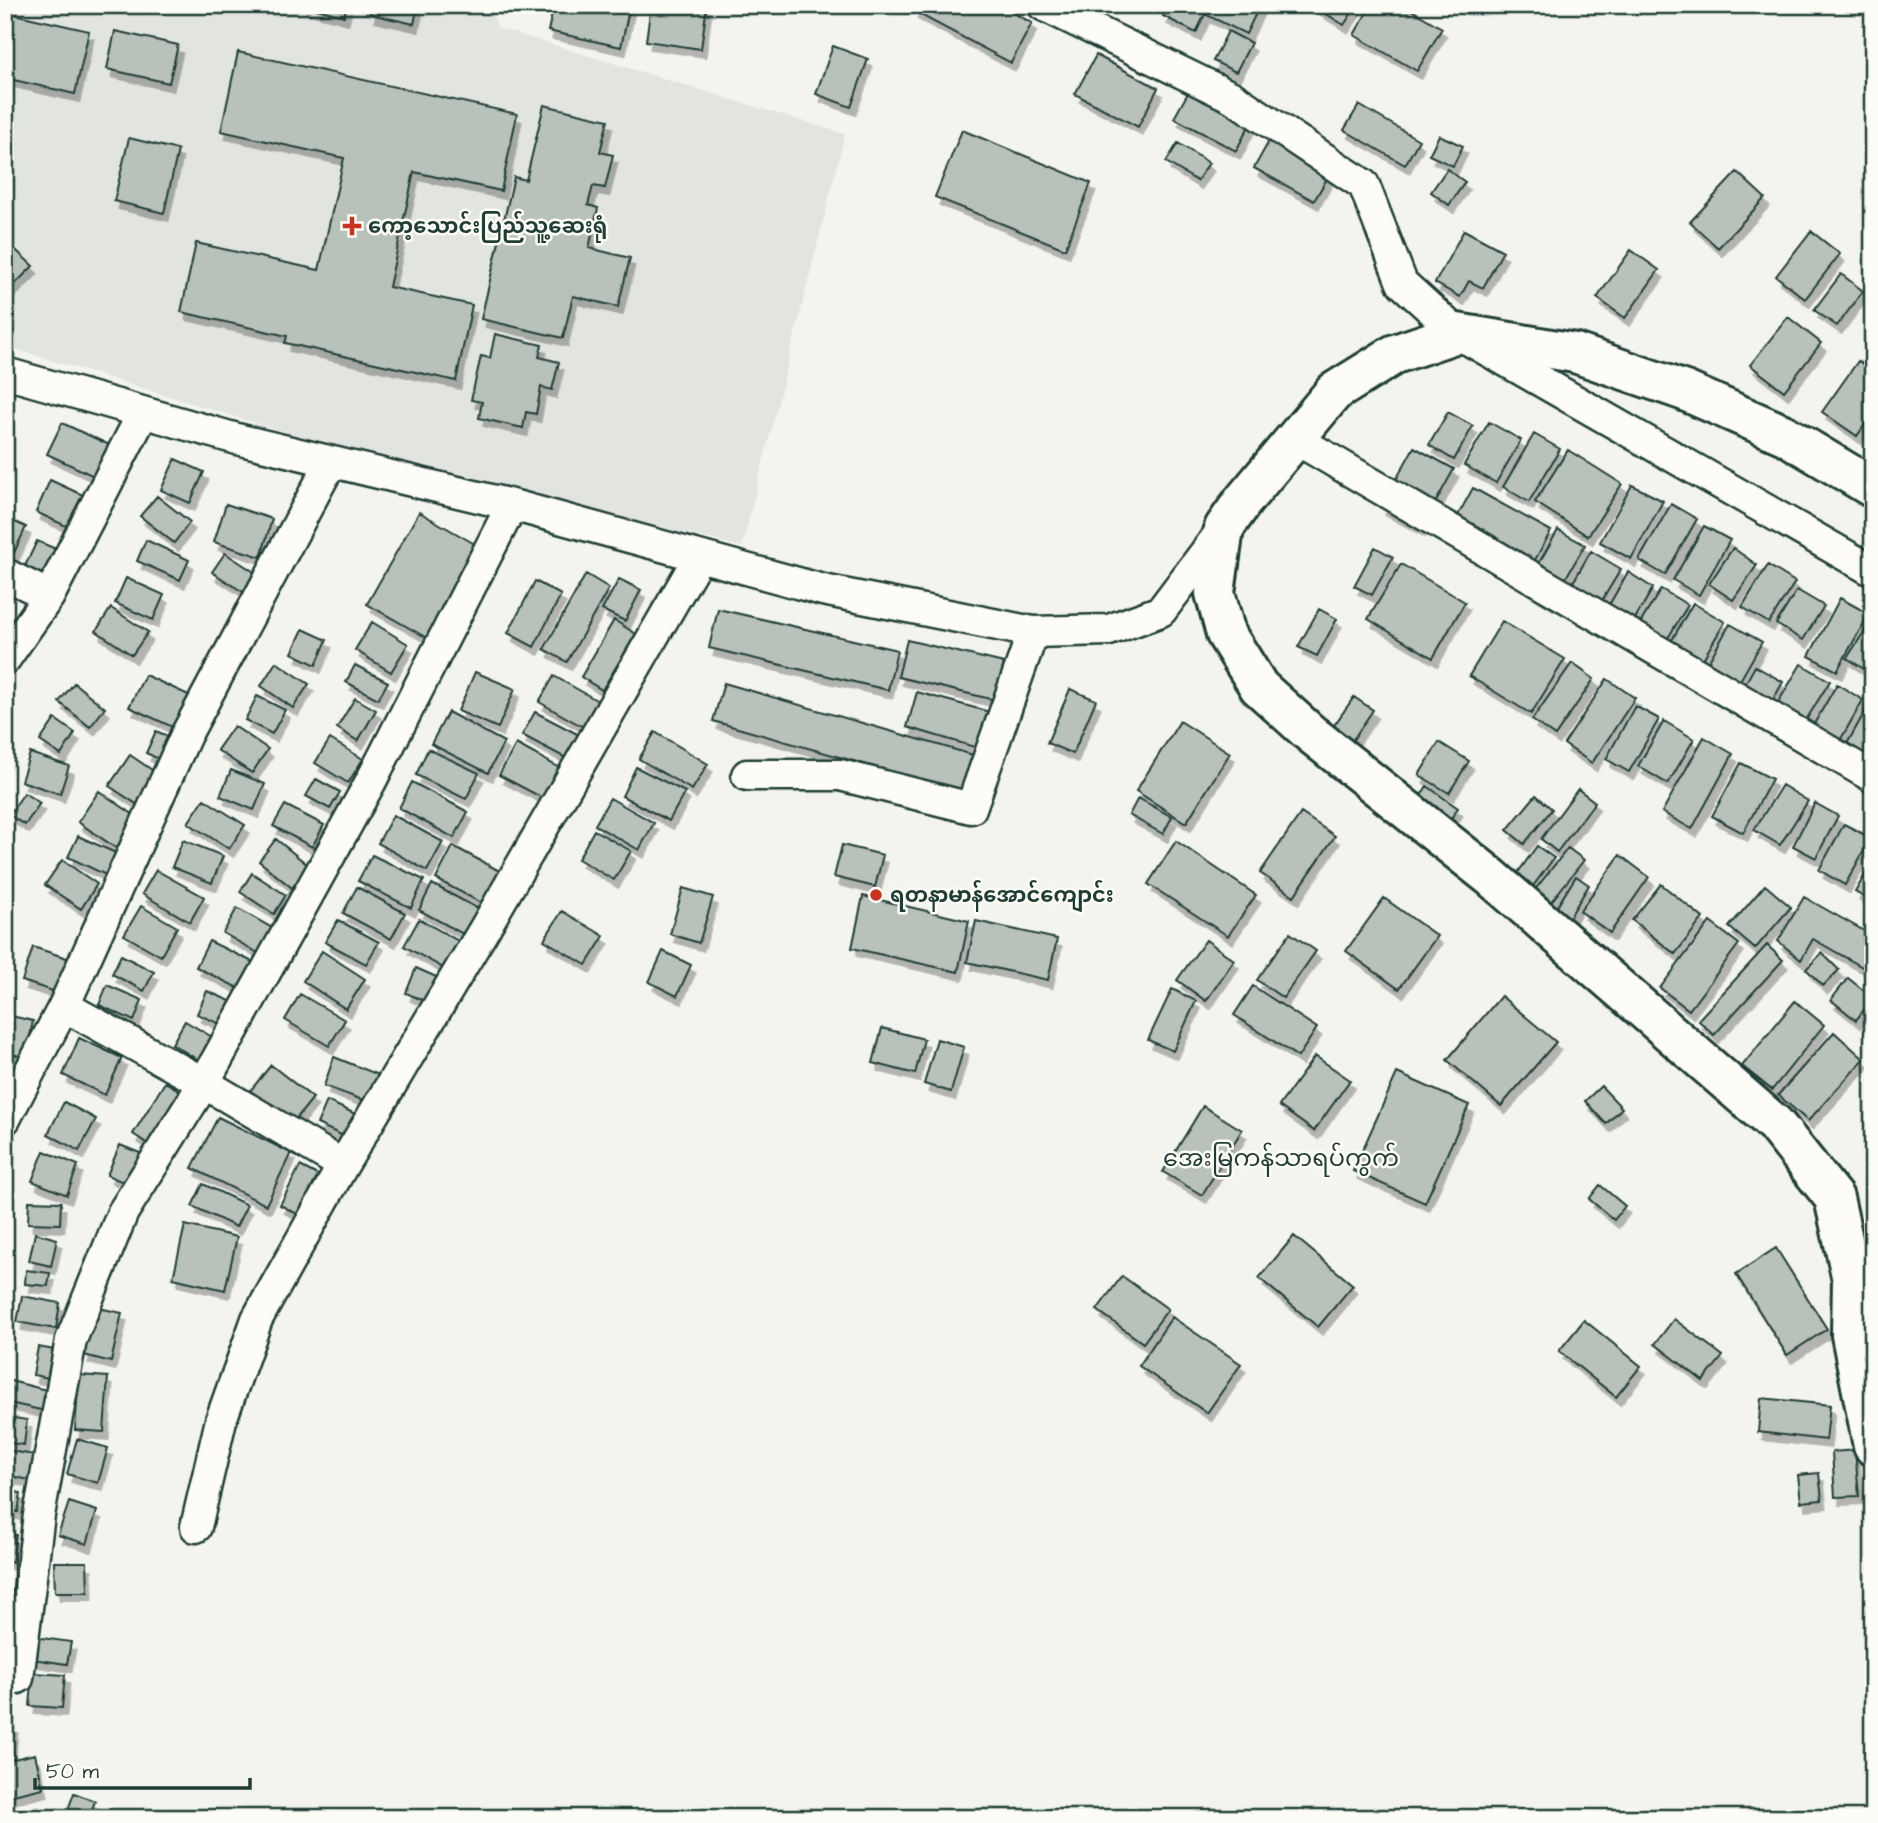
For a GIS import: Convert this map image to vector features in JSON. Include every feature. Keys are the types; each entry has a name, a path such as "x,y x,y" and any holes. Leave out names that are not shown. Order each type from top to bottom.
{"highway":[{"path":"1873,488 1785,435 1685,391 1575,354 1457,333 1395,354 1334,392 1294,438 1224,528 1215,593 1226,634 1259,687 1310,733 1491,877 1775,1124 1835,1198 1852,1280 1851,1335 1873,1446"}],"street":[{"path":"1043,5 1232,97 1364,185 1402,283 1457,333 1873,571"},
{"path":"5,373 143,413 512,505 823,590 1032,632 1109,630 1161,611 1224,528"},
{"path":"5,659 49,596 143,413"},
{"path":"1294,438 1873,777"},
{"path":"5,1119 64,1006 186,735 331,462"},
{"path":"18,1678 39,1515 71,1340 123,1212 204,1083 371,781 512,505"},
{"path":"196,1527 221,1420 257,1319 343,1166 485,928 699,557"},
{"path":"5,574 49,596"},
{"path":"747,775 840,775 971,808 1032,632"},
{"path":"64,1006 204,1083 343,1166"}],"shaded area":[{"path":"5,5 488,5 498,28 845,134 742,547 343,450 5,346"}],"building":[{"path":"301,5 347,5 344,16"},
{"path":"372,5 418,5 414,24 370,14"},
{"path":"554,5 630,5 621,47 548,31"},
{"path":"651,5 707,5 701,49 646,41"},
{"path":"917,5 999,5 1032,23 1011,63 913,11"},
{"path":"1168,5 1260,5 1246,34 1205,14 1196,33 1163,16"},
{"path":"1312,5 1357,5 1344,25"},
{"path":"1371,5 1403,5 1442,28 1417,71 1354,35"},
{"path":"5,12 89,31 75,94 5,78"},
{"path":"115,31 178,45 169,83 107,69"},
{"path":"1228,31 1251,43 1236,72 1213,61"},
{"path":"833,46 868,59 851,107 816,94"},
{"path":"238,52 517,114 501,191 414,172 389,287 472,305 456,381 285,343 287,336 181,312 196,243 319,270 344,158 221,131"},
{"path":"1096,55 1158,88 1138,127 1075,94"},
{"path":"1189,91 1250,124 1236,151 1174,118"},
{"path":"544,105 608,120 600,152 613,155 605,188 593,186 588,205 598,208 589,248 630,258 618,307 573,296 563,338 481,319 514,177 526,180"},
{"path":"1359,105 1419,140 1405,165 1344,130"},
{"path":"962,130 1091,183 1065,249 935,197"},
{"path":"1439,135 1463,146 1453,166 1429,155"},
{"path":"129,138 178,150 164,213 114,201"},
{"path":"1269,141 1329,175 1314,201 1254,168"},
{"path":"1178,143 1209,163 1197,181 1166,162"},
{"path":"1447,169 1465,182 1449,205 1431,192"},
{"path":"1737,172 1765,198 1718,248 1690,222"},
{"path":"1464,230 1503,251 1483,288 1469,281 1460,297 1435,283"},
{"path":"1811,231 1840,254 1805,299 1776,276"},
{"path":"5,240 33,266 5,294"},
{"path":"1631,250 1659,270 1625,318 1597,298"},
{"path":"1841,274 1863,291 1837,326 1814,310"},
{"path":"1788,317 1821,343 1784,391 1750,365"},
{"path":"495,334 542,345 539,357 559,362 552,390 541,387 536,414 526,412 523,428 479,418 482,402 471,400 481,356 490,358"},
{"path":"1858,361 1873,371 1873,413 1857,436 1822,412"},
{"path":"1448,412 1473,426 1454,460 1429,445"},
{"path":"1489,422 1521,440 1496,483 1464,465"},
{"path":"62,423 112,446 98,478 47,454"},
{"path":"1534,434 1560,449 1529,502 1503,487"},
{"path":"1414,447 1454,469 1421,529 1381,507"},
{"path":"1568,450 1622,484 1588,536 1535,502"},
{"path":"175,459 204,472 190,503 161,490"},
{"path":"50,480 85,496 70,528 36,512"},
{"path":"1632,485 1663,501 1631,559 1600,542"},
{"path":"1473,488 1551,531 1530,569 1452,526"},
{"path":"157,496 190,522 174,543 140,516"},
{"path":"226,504 272,519 261,557 214,542"},
{"path":"1671,504 1697,519 1665,575 1639,560"},
{"path":"419,512 480,547 427,638 367,604"},
{"path":"6,518 26,527 13,555 5,551"},
{"path":"1704,526 1730,540 1699,595 1673,580"},
{"path":"1558,530 1585,545 1551,603 1525,587"},
{"path":"146,540 189,560 180,580 137,561"},
{"path":"37,541 63,552 51,578 25,566"},
{"path":"1375,547 1393,557 1372,595 1354,586"},
{"path":"1733,548 1757,565 1733,600 1709,584"},
{"path":"1591,551 1621,569 1589,622 1560,605"},
{"path":"225,553 259,575 246,594 212,572"},
{"path":"1401,564 1465,602 1433,658 1368,619"},
{"path":"1768,565 1795,582 1769,623 1742,607"},
{"path":"1628,572 1653,588 1626,634 1601,619"},
{"path":"586,574 609,588 567,662 544,649"},
{"path":"126,578 164,595 153,620 115,603"},
{"path":"619,579 641,590 625,621 602,610"},
{"path":"535,581 561,595 534,647 508,633"},
{"path":"1661,589 1688,605 1657,656 1630,640"},
{"path":"1797,590 1824,606 1803,640 1776,624"},
{"path":"1840,598 1869,614 1837,671 1809,656"},
{"path":"1693,603 1725,622 1690,681 1659,663"},
{"path":"111,608 148,632 132,655 96,631"},
{"path":"718,609 897,650 888,690 709,648"},
{"path":"1319,609 1337,619 1317,656 1298,647"},
{"path":"614,620 636,634 602,690 581,677"},
{"path":"1502,621 1565,659 1531,714 1469,676"},
{"path":"372,622 408,644 391,672 355,650"},
{"path":"1730,624 1762,642 1729,700 1697,682"},
{"path":"1868,626 1873,629 1873,675 1847,658"},
{"path":"303,629 327,640 316,665 292,653"},
{"path":"907,640 1004,663 995,700 898,677"},
{"path":"276,662 309,684 293,708 261,686"},
{"path":"1572,663 1594,679 1555,736 1532,720"},
{"path":"1801,664 1830,681 1795,738 1767,721"},
{"path":"355,665 388,682 378,699 346,682"},
{"path":"1755,666 1783,682 1767,711 1739,695"},
{"path":"475,672 515,689 498,728 458,711"},
{"path":"145,675 193,697 179,730 129,707"},
{"path":"554,676 607,706 592,732 539,702"},
{"path":"1607,679 1635,698 1592,763 1564,744"},
{"path":"74,683 105,708 90,727 59,702"},
{"path":"724,683 980,757 970,794 713,721"},
{"path":"1837,684 1863,700 1833,753 1806,738"},
{"path":"1070,689 1096,700 1073,754 1047,743"},
{"path":"917,692 997,714 988,751 907,727"},
{"path":"257,696 285,710 272,734 245,720"},
{"path":"1354,697 1373,710 1348,747 1328,734"},
{"path":"355,698 376,710 358,741 337,728"},
{"path":"1872,699 1873,764 1838,760"},
{"path":"1635,706 1659,719 1629,772 1606,759"},
{"path":"448,712 504,742 488,773 431,744"},
{"path":"535,712 587,739 575,763 522,735"},
{"path":"55,719 75,733 61,755 40,741"},
{"path":"1180,721 1230,753 1186,823 1136,791"},
{"path":"1664,721 1694,739 1668,784 1638,766"},
{"path":"234,726 268,749 252,773 217,750"},
{"path":"156,731 172,738 161,760 146,753"},
{"path":"655,732 708,764 692,790 639,759"},
{"path":"1704,737 1733,754 1692,829 1662,812"},
{"path":"330,739 363,759 348,783 315,763"},
{"path":"1439,742 1469,761 1449,793 1419,775"},
{"path":"516,744 569,773 552,803 499,775"},
{"path":"428,749 479,773 466,799 416,775"},
{"path":"30,753 69,766 60,794 21,781"},
{"path":"130,755 158,774 138,805 109,786"},
{"path":"1741,763 1772,779 1743,833 1712,816"},
{"path":"636,767 685,792 669,821 622,796"},
{"path":"231,770 265,784 254,810 220,796"},
{"path":"316,779 340,792 330,809 306,796"},
{"path":"412,782 468,812 454,838 399,808"},
{"path":"1782,785 1808,801 1780,845 1754,830"},
{"path":"1427,786 1458,808 1445,827 1414,806"},
{"path":"1578,789 1595,802 1557,852 1541,839"},
{"path":"99,791 137,817 116,848 78,822"},
{"path":"24,793 40,803 25,825 9,815"},
{"path":"1536,795 1552,809 1524,844 1507,830"},
{"path":"610,798 654,823 639,850 595,825"},
{"path":"1138,798 1172,817 1163,834 1129,815"},
{"path":"204,799 245,825 229,849 188,823"},
{"path":"1815,803 1838,816 1816,858 1793,846"},
{"path":"285,805 324,825 312,847 273,826"},
{"path":"1301,813 1335,836 1294,896 1260,873"},
{"path":"393,815 443,842 427,871 378,843"},
{"path":"1844,824 1871,838 1845,885 1819,870"},
{"path":"594,830 631,851 614,880 578,859"},
{"path":"78,836 118,854 108,876 68,857"},
{"path":"276,839 309,866 292,888 259,861"},
{"path":"183,840 223,856 212,883 172,867"},
{"path":"1176,841 1256,895 1228,936 1148,884"},
{"path":"842,845 883,855 875,887 834,877"},
{"path":"453,846 507,875 489,907 436,879"},
{"path":"1537,846 1554,858 1530,890 1514,878"},
{"path":"1568,848 1584,860 1550,903 1534,891"},
{"path":"372,855 424,880 411,908 358,881"},
{"path":"1620,855 1649,877 1610,933 1580,911"},
{"path":"62,860 97,884 81,909 45,885"},
{"path":"1873,861 1873,902 1855,892"},
{"path":"156,870 204,897 190,922 142,894"},
{"path":"252,873 286,895 274,914 240,892"},
{"path":"1576,876 1589,885 1561,931 1547,923"},
{"path":"432,884 486,913 472,939 419,910"},
{"path":"1661,884 1703,918 1675,954 1632,920"},
{"path":"1765,885 1791,907 1755,949 1729,927"},
{"path":"357,887 405,913 391,939 343,913"},
{"path":"683,888 713,897 699,943 670,934"},
{"path":"863,896 969,921 958,972 852,948"},
{"path":"1804,897 1873,936 1873,973 1813,939 1801,960 1778,941"},
{"path":"1384,898 1437,936 1399,989 1346,951"},
{"path":"141,906 177,927 161,956 124,935"},
{"path":"237,908 272,928 258,953 223,933"},
{"path":"562,911 604,936 586,965 544,940"},
{"path":"419,919 469,947 454,974 404,946"},
{"path":"338,920 379,942 366,964 325,942"},
{"path":"976,921 1057,939 1048,980 967,962"},
{"path":"1710,922 1739,944 1689,1010 1660,988"},
{"path":"1290,933 1316,951 1283,998 1257,980"},
{"path":"1206,940 1234,960 1206,1001 1177,980"},
{"path":"209,941 255,963 242,990 196,967"},
{"path":"1767,945 1783,960 1714,1035 1698,1020"},
{"path":"33,947 73,960 62,994 22,981"},
{"path":"322,951 365,979 346,1009 303,981"},
{"path":"663,951 691,965 677,996 649,982"},
{"path":"1822,953 1839,970 1823,986 1806,969"},
{"path":"121,955 154,972 144,991 112,974"},
{"path":"416,968 441,979 431,1004 406,993"},
{"path":"1848,978 1873,998 1856,1020 1831,1000"},
{"path":"107,985 142,1000 134,1021 99,1005"},
{"path":"1253,986 1317,1028 1298,1057 1234,1015"},
{"path":"1172,989 1196,1001 1173,1051 1148,1040"},
{"path":"207,991 235,1003 225,1026 197,1014"},
{"path":"300,994 345,1020 329,1046 285,1020"},
{"path":"1501,996 1556,1042 1501,1106 1447,1060"},
{"path":"1795,1001 1824,1025 1772,1090 1742,1066"},
{"path":"7,1015 33,1021 26,1057 5,1053"},
{"path":"185,1021 214,1038 200,1061 172,1044"},
{"path":"882,1028 924,1039 915,1074 873,1063"},
{"path":"1834,1032 1864,1059 1808,1121 1778,1095"},
{"path":"79,1038 122,1058 105,1095 63,1075"},
{"path":"937,1039 964,1047 951,1092 924,1084"},
{"path":"1315,1056 1350,1080 1314,1131 1279,1106"},
{"path":"334,1057 379,1075 368,1102 324,1086"},
{"path":"271,1065 313,1098 292,1124 250,1091"},
{"path":"1397,1073 1469,1105 1425,1203 1353,1171"},
{"path":"165,1082 187,1095 154,1148 133,1134"},
{"path":"1601,1086 1622,1108 1606,1124 1585,1101"},
{"path":"327,1101 360,1116 350,1139 317,1124"},
{"path":"64,1102 96,1119 79,1151 48,1134"},
{"path":"1203,1106 1242,1130 1202,1195 1163,1172"},
{"path":"218,1117 291,1153 266,1205 192,1168"},
{"path":"120,1145 145,1155 132,1186 107,1175"},
{"path":"44,1151 78,1165 67,1195 32,1181"},
{"path":"300,1166 325,1179 305,1218 280,1205"},
{"path":"203,1184 247,1205 236,1227 192,1206"},
{"path":"1600,1185 1625,1206 1614,1220 1589,1199"},
{"path":"29,1201 61,1202 60,1224 28,1223"},
{"path":"185,1225 237,1237 225,1290 173,1278"},
{"path":"35,1233 57,1239 51,1266 29,1261"},
{"path":"1294,1236 1353,1285 1318,1327 1259,1278"},
{"path":"1776,1248 1827,1329 1787,1355 1736,1274"},
{"path":"26,1270 50,1273 48,1286 25,1284"},
{"path":"1122,1276 1168,1309 1143,1343 1097,1310"},
{"path":"22,1296 60,1303 56,1329 17,1322"},
{"path":"94,1307 122,1313 111,1362 84,1355"},
{"path":"1172,1317 1241,1364 1207,1413 1139,1366"},
{"path":"1674,1319 1723,1356 1703,1381 1655,1344"},
{"path":"1584,1320 1641,1366 1616,1397 1559,1351"},
{"path":"38,1347 60,1351 54,1379 33,1375"},
{"path":"79,1375 108,1377 104,1432 75,1430"},
{"path":"7,1380 50,1391 45,1411 5,1402"},
{"path":"1761,1398 1830,1405 1826,1440 1758,1432"},
{"path":"8,1417 27,1420 24,1445 5,1442"},
{"path":"77,1439 108,1448 98,1483 67,1474"},
{"path":"5,1450 34,1455 30,1480 5,1475"},
{"path":"1855,1450 1859,1496 1835,1497 1832,1452"},
{"path":"1819,1473 1822,1500 1801,1502 1798,1475"},
{"path":"5,1490 21,1493 18,1512 5,1510"},
{"path":"69,1502 97,1511 87,1544 58,1535"},
{"path":"5,1534 16,1535 12,1562 5,1561"},
{"path":"54,1562 87,1562 88,1592 55,1592"},
{"path":"5,1614 19,1615 15,1649 5,1648"},
{"path":"35,1637 71,1642 67,1664 32,1659"},
{"path":"33,1673 65,1675 62,1708 30,1706"},
{"path":"5,1725 13,1725 11,1749 5,1749"},
{"path":"35,1754 43,1788 5,1797 5,1761"},
{"path":"74,1793 95,1801 89,1818 65,1818"},
{"path":"38,1808 39,1818 5,1818 5,1811"}],"place":[{"name":"ကော့သောင်းပြည်သူ့ဆေးရုံ","path":"352,226"},
{"name":"ရတနာမာန်အောင်ကျောင်း","path":"876,895"}],"district":[{"name":"အေးမြကန်သာရပ်ကွက်","path":"1281,1158"}]}
